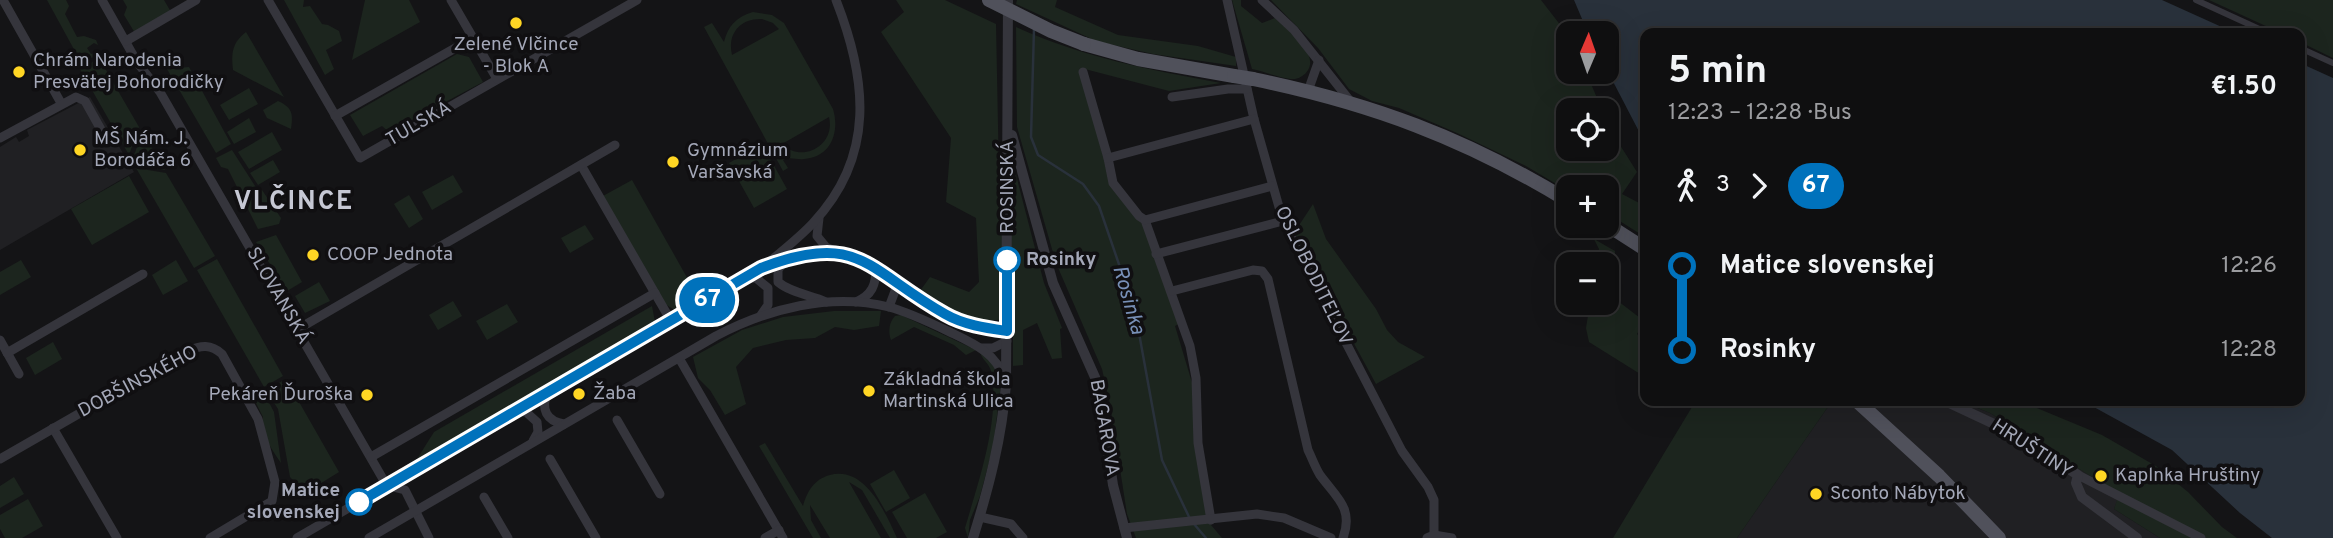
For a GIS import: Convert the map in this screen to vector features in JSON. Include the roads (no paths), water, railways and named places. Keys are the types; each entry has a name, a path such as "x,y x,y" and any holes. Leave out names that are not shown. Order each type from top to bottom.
{"main road":[{"path":"989,0 1051,32 1084,44 1151,62 1234,76 1250,84 1308,90 1351,102 1453,139 1486,154 1556,194"},
{"path":"1619,232 1640,246"},
{"path":"1865,406 1999,538"}],"street":[{"path":"4,0 61,103"},
{"name":"SLOVANSKÁ","path":"102,0 137,62 160,92 387,486"},
{"path":"126,41 196,0"},
{"name":"TULSKÁ","path":"268,0 360,158 637,0"},
{"path":"452,0 497,79"},
{"path":"296,538 745,278 761,268 819,216 842,182 850,163 859,120 858,72 849,34 835,0"},
{"name":"ROSINSKÁ","path":"973,538 1000,436 1006,384 1008,0"},
{"name":"OSLOBODITEĽOV","path":"1227,0 1250,84 1254,119 1283,221 1402,451 1428,487 1434,500 1431,537 1452,538"},
{"path":"1262,0 1294,30 1351,102"},
{"path":"2196,0 2256,28"},
{"path":"335,116 473,38"},
{"path":"2305,50 2333,64"},
{"path":"1308,90 1319,60"},
{"path":"1083,72 1113,183 1145,220 1191,346 1196,378 1198,443 1211,520"},
{"path":"1172,97 1250,84"},
{"path":"0,138 76,97 84,100 104,135"},
{"path":"1108,158 1254,119"},
{"name":"BAGAROVA","path":"1008,122 1053,283 1098,384 1113,485 1126,533"},
{"path":"298,329 615,145"},
{"path":"581,165 671,321"},
{"path":"1145,220 1272,186"},
{"path":"819,216 817,236 826,247 837,253"},
{"path":"1156,254 1283,221"},
{"path":"761,268 808,253 851,256 876,268 946,315 1007,336"},
{"path":"786,259 778,270 779,282 785,288 810,294 827,303"},
{"path":"854,302 870,293 876,280 876,268"},
{"path":"1172,291 1253,270 1262,271 1268,279 1308,450 1320,474 1338,495 1346,510 1343,538"},
{"path":"7,353 143,274"},
{"path":"745,278 756,278 768,288 768,305 761,316"},
{"path":"889,307 898,283"},
{"path":"371,457 655,293"},
{"path":"369,538 731,329 782,309 854,302 889,307 911,314 982,348 1002,371 1006,384"},
{"path":"982,348 993,348 1007,336"},
{"path":"0,340 19,374"},
{"name":"DOBŠINSKÉHO","path":"0,459 188,351 205,346 218,350 258,419 275,482 275,493 272,501 210,538"},
{"path":"679,358 781,534 765,538"},
{"path":"547,393 544,410 548,418 564,424"},
{"name":"HRUŠTINY","path":"1956,406 2008,431 2078,475 2076,483 2082,497 2137,538"},
{"path":"516,411 526,412 537,422 538,432 533,443"},
{"path":"617,420 660,494"},
{"path":"53,428 117,538"},
{"path":"550,458 596,538"},
{"path":"2078,475 2201,538"},
{"path":"387,486 398,486 405,490 429,538"},
{"path":"484,497 508,538"},
{"path":"1126,533 1199,520 1257,514 1284,518 1331,538"},
{"path":"980,517 1011,524 1023,538"}],"waterway":[{"name":"Rosinka","path":"1034,29 1031,137 1038,155 1083,184 1099,206 1135,311 1162,460 1190,519"},
{"name":"Rosinka","path":"1194,524 1206,538"}],"place":[{"name":"Zelené Vlčince - Blok A","path":"516,23"},
{"name":"Chrám Narodenia Presvätej Bohorodičky","path":"19,72"},
{"name":"MŠ Nám. J. Borodáča 6","path":"80,150"},
{"name":"Gymnázium Varšavská","path":"673,162"},
{"name":"COOP Jednota","path":"313,255"},
{"name":"Rosinky","path":"1007,260"},
{"name":"Základná škola Martinská Ulica","path":"869,391"},
{"name":"Žaba","path":"579,394"},
{"name":"Pekáreň Ďuroška","path":"367,395"},
{"name":"Kaplnka Hruštiny","path":"2101,476"},
{"name":"Sconto Nábytok","path":"1816,494"},
{"name":"Matice slovenskej","path":"359,502"}],"district":[{"name":"VLČINCE","path":"294,202"}]}
